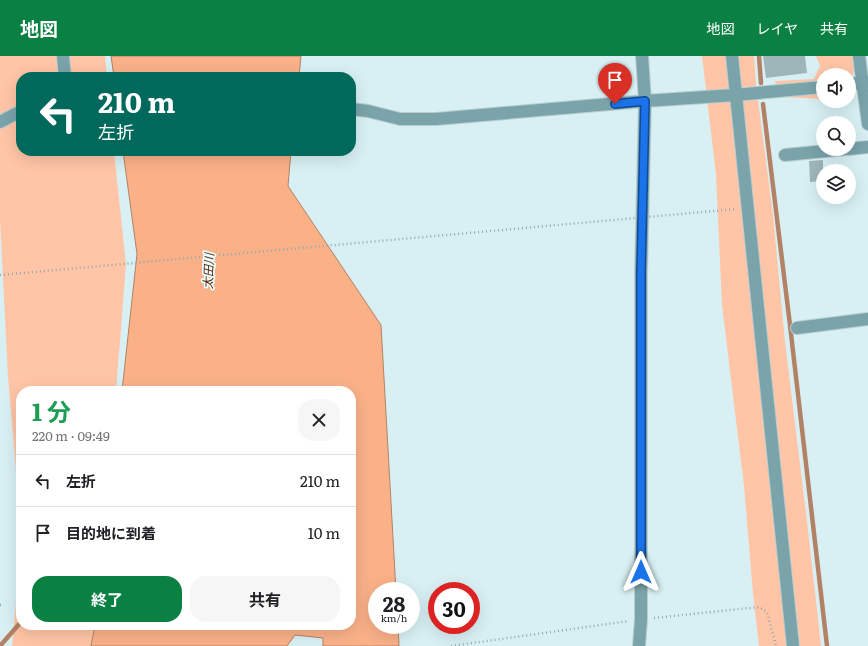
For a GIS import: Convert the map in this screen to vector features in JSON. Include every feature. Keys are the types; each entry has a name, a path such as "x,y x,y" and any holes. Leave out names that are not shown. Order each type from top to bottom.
{"street":[{"path":"64,56 65,72"},
{"path":"639,646 641,619 641,272 645,101 642,56"},
{"path":"732,56 793,646"},
{"path":"859,56 865,83 868,124"},
{"path":"356,110 400,119 436,119 816,88"},
{"path":"0,122 16,114"},
{"path":"856,148 868,147"},
{"path":"785,155 816,152"},
{"path":"797,328 868,319"}],"path":[{"path":"0,275 736,209"},
{"path":"451,646 641,619 759,607 767,612 776,646"}],"shaded area":[{"path":"0,56 105,56 107,72 16,72 16,156 115,156 126,265 116,386 16,386 16,469 8,377 0,220"},
{"path":"702,56 730,56 791,646 759,646 744,486 722,305 716,175"},
{"path":"736,56 754,56 756,85 773,215 785,342 821,646 796,646"},
{"path":"816,56 856,56 854,68 819,68 820,66"},
{"path":"816,75 816,99 781,97 775,81 814,79"},
{"path":"16,603 16,630 93,630 91,646 12,646"}],"water":[{"path":"111,56 301,56 299,72 113,72"},
{"name":"太田川","path":"124,156 291,156 288,186 381,325 395,582 368,582 368,634 398,634 399,646 323,646 323,638 295,635 287,646 91,646 94,630 356,630 356,386 123,386 137,254"}],"building":[{"path":"763,56 805,56 807,73 766,78"},
{"path":"823,160 823,164 816,164 816,182 810,182 809,161"}],"waterway":[{"path":"759,56 761,83"},
{"path":"763,104 827,646"},
{"path":"0,646 16,628"}],"route":[{"path":"615,104 645,101 641,272 641,572"}]}
